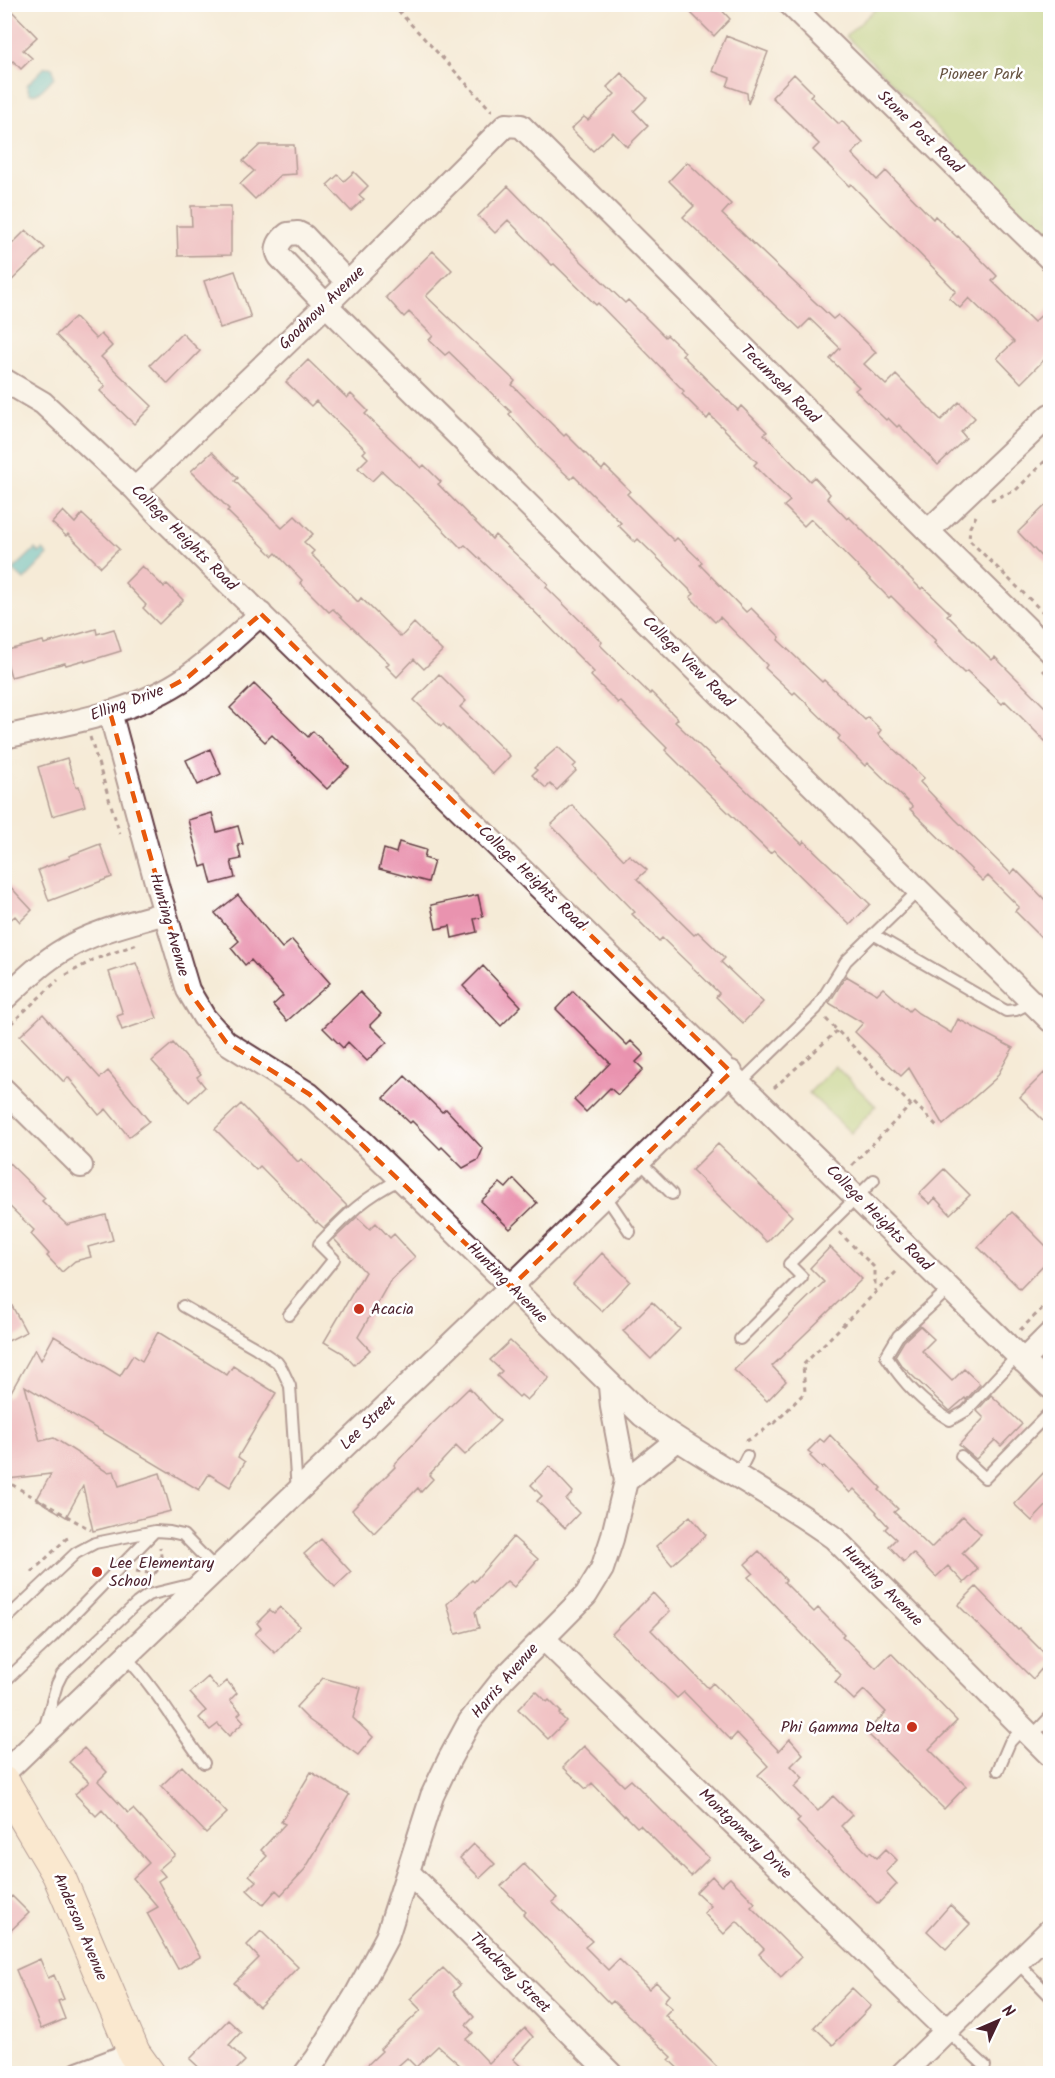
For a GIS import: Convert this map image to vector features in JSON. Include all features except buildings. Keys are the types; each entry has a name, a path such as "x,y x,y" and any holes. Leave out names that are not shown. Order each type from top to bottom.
{"main road":[{"name":"Anderson Avenue","path":"4,1783 58,1874 142,2063"}],"street":[{"name":"Stone Post Road","path":"790,4 1050,259"},
{"name":"Goodnow Avenue","path":"135,489 348,283 506,125"},
{"name":"Tecumseh Road","path":"506,125 522,126 1050,651"},
{"name":"College View Road","path":"348,283 304,236 293,233 283,238 277,247 277,252 326,304 1050,1020"},
{"name":"College Heights Road","path":"4,380 43,403 135,489 1050,1387"},
{"path":"928,531 1050,415"},
{"name":"Elling Drive","path":"4,737 110,712 154,696 188,677 261,614"},
{"name":"Hunting Avenue","path":"110,712 155,916 188,990 204,1017 226,1042 309,1094 364,1143 642,1415 677,1440 799,1513 834,1538 1050,1755"},
{"path":"4,999 36,969 65,948 101,932 155,916"},
{"name":"Lee Street","path":"4,1773 605,1195 736,1077"},
{"path":"4,1090 81,1166"},
{"path":"1021,1358 1050,1334"},
{"name":"Harris Avenue","path":"305,2073 317,2058 356,1995 387,1937 432,1796 448,1760 471,1721 504,1678 586,1595 602,1569 626,1481 610,1386"},
{"path":"626,1481 677,1440"},
{"name":"Montgomery Drive","path":"543,1638 946,2030"},
{"name":"Thackrey Street","path":"409,1873 611,2073"},
{"path":"902,2073 1050,1930"},
{"path":"78,2073 142,2063"}],"lane":[{"path":"736,1077 816,1009 846,961 919,890"},
{"path":"873,934 1006,1011 1016,1010 1032,1002"},
{"path":"640,1162 672,1194"},
{"path":"289,1315 333,1259 319,1244 359,1205 377,1191 401,1179"},
{"path":"740,1339 802,1276 789,1264 874,1180"},
{"path":"605,1195 630,1232"},
{"path":"950,1288 897,1336 886,1356 898,1375 930,1408 950,1420 966,1411 1021,1358"},
{"path":"183,1306 256,1347 277,1362 282,1369 290,1386 297,1492"},
{"path":"961,1456 985,1478 1050,1412"},
{"path":"737,1476 747,1456"},
{"path":"4,1682 51,1638 155,1531"},
{"path":"4,1621 76,1553 96,1543 155,1531 183,1535 209,1576 148,1595 95,1642 63,1674 57,1684 42,1737"},
{"path":"126,1657 147,1680 165,1710 204,1763"},
{"path":"998,1770 1010,1742 1050,1717"},
{"path":"1017,1962 1050,1996"},
{"path":"946,2030 985,2066"}],"path":[{"path":"392,4 506,125"},
{"path":"991,500 1016,490 1050,456"},
{"path":"976,516 970,527 969,540 1050,619"},
{"path":"85,718 123,842"},
{"path":"4,1030 63,976 93,960 152,939 155,916"},
{"path":"816,1009 910,1105"},
{"path":"770,1092 837,1031"},
{"path":"848,1168 913,1102 937,1126"},
{"path":"842,1224 837,1230 875,1269 874,1293"},
{"path":"746,1441 762,1432 773,1421 775,1423 805,1392 803,1365 899,1268"},
{"path":"1020,1330 1050,1301"},
{"path":"4,1480 96,1532"}],"highlighted area":[{"path":"261,614 731,1072 511,1287 309,1094 226,1042 188,990 110,712 154,696 188,677"}],"green space":[{"name":"Pioneer Park","path":"880,5 1050,5 1050,242 846,36"},
{"path":"835,1066 876,1106 851,1133 809,1093"}],"water":[{"path":"45,67 53,69 54,77 39,92 29,93 27,85"},
{"path":"35,549 39,553 43,550 48,555 24,580 13,570"}],"place":[{"name":"Acacia","path":"359,1309"},
{"name":"Lee Elementary School","path":"97,1572"},
{"name":"Phi Gamma Delta","path":"912,1727"}]}
